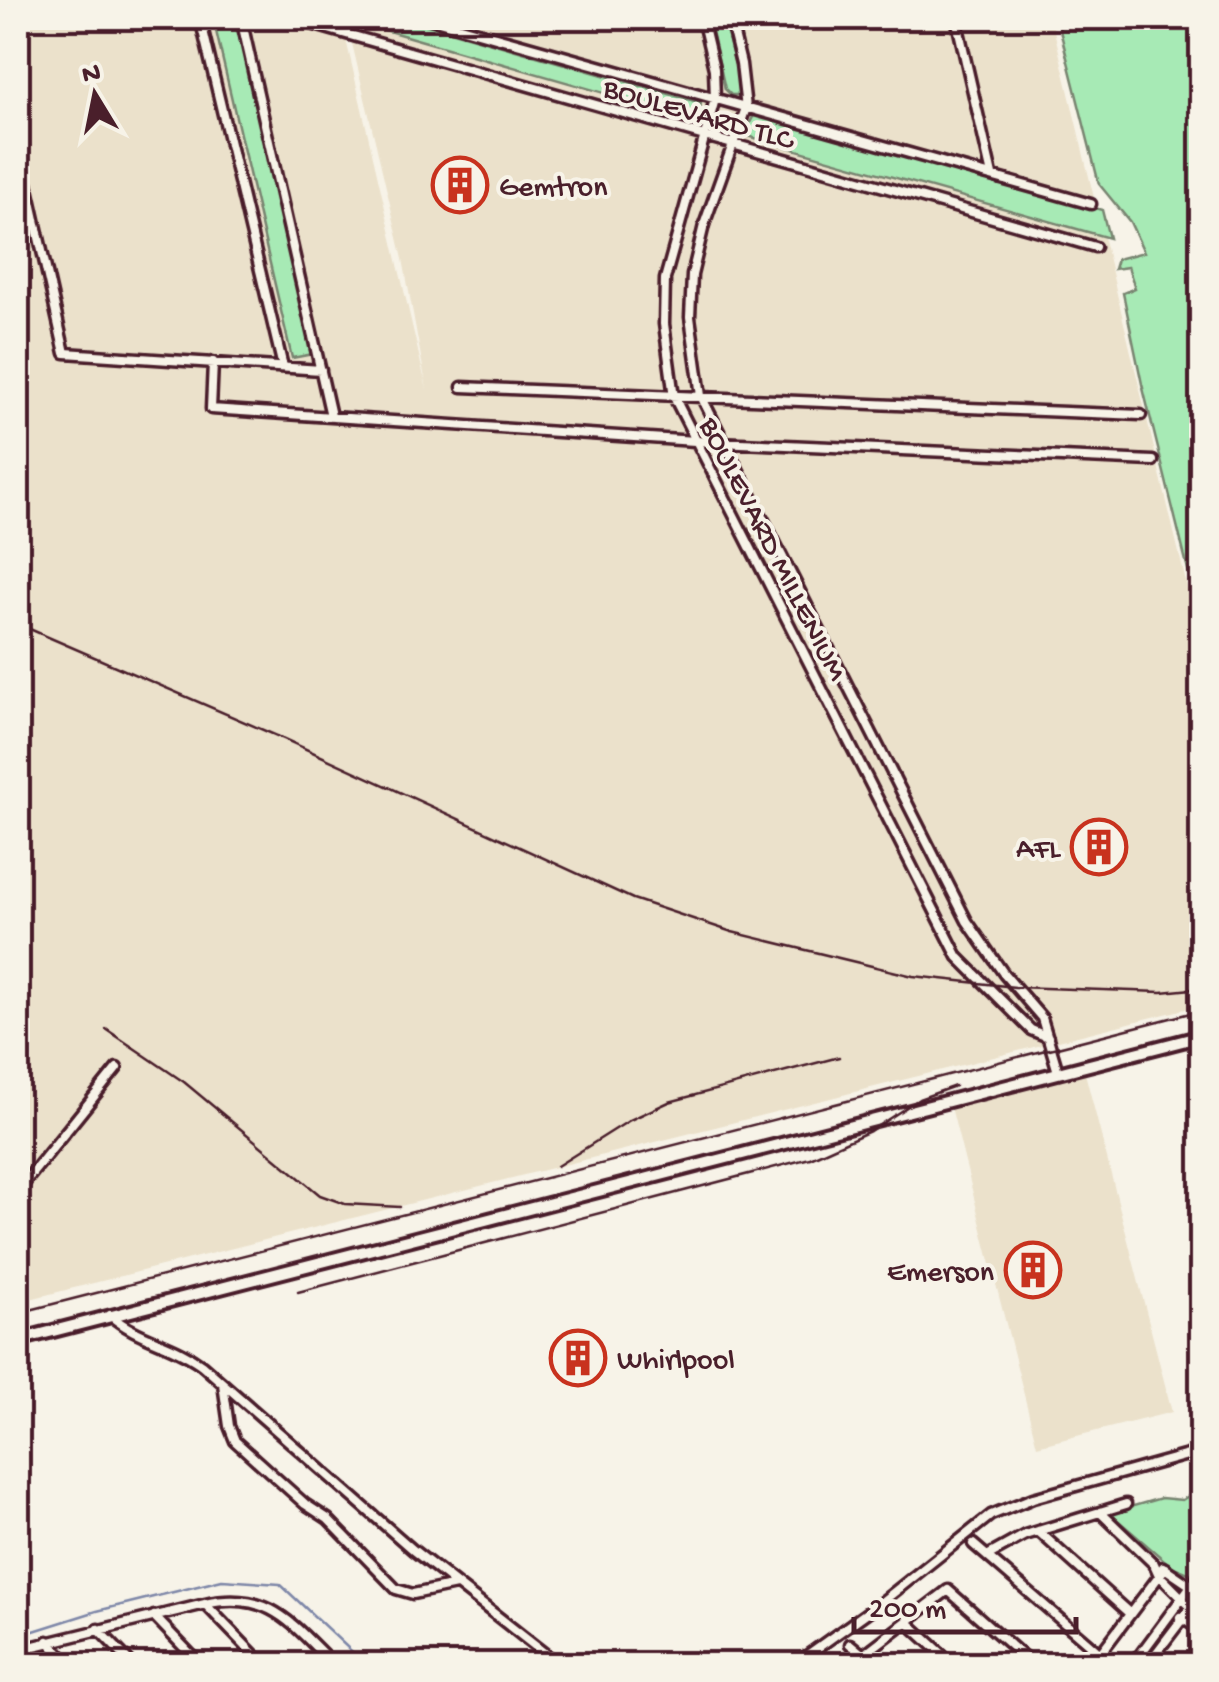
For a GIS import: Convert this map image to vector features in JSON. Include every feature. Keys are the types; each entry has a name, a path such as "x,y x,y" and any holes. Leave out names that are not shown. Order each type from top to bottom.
{"street":[{"path":"200,18 283,367"},
{"path":"241,18 331,416"},
{"name":"BOULEVARD TLC","path":"290,18 1095,248"},
{"name":"BOULEVARD TLC","path":"434,18 1091,204"},
{"name":"BOULEVARD MILLENIUM","path":"702,18 714,69 716,99 665,279 664,324 674,397 958,958 1031,1030 1048,1036"},
{"name":"BOULEVARD MILLENIUM","path":"730,18 746,108 704,225 692,275 690,316 701,396 967,921 1042,1018 1058,1072"},
{"path":"956,18 992,174"},
{"path":"18,144 65,353 321,370"},
{"path":"213,362 211,408 694,440 1153,461"},
{"path":"462,387 1141,415"},
{"path":"18,1340 1202,1036"},
{"path":"18,1191 117,1068"},
{"path":"110,1315 132,1332 188,1354 456,1584 558,1664"},
{"path":"222,1382 228,1426 235,1442 328,1520 396,1589 413,1594 456,1584"},
{"path":"795,1664 883,1601 991,1515 1033,1498 1202,1451"},
{"path":"987,1556 1038,1531 1126,1504"},
{"path":"1100,1512 1162,1571 1202,1618"},
{"path":"1038,1531 1129,1613"},
{"path":"973,1544 1112,1664"},
{"path":"1133,1664 1202,1570"},
{"path":"1100,1654 1162,1571"},
{"path":"1162,1571 1191,1586"},
{"path":"863,1655 948,1590 1032,1664"},
{"path":"1148,1664 1202,1592"},
{"path":"18,1650 234,1600 270,1607 294,1624 333,1664"},
{"path":"205,1604 263,1664"},
{"path":"1172,1611 1202,1631"},
{"path":"154,1616 200,1664"},
{"path":"907,1622 953,1664"},
{"path":"98,1629 132,1664"},
{"path":"48,1642 69,1664"},
{"path":"850,1644 874,1664"},
{"path":"1193,1664 1202,1650"}],"shaded area":[{"path":"18,18 341,18 427,390 403,259 346,18 1051,18 1201,645 1201,1005 18,1302"},
{"path":"1085,1073 1172,1412 1037,1446 951,1107"}],"green space":[{"path":"213,18 237,18 313,354 292,358"},
{"path":"343,18 404,18 701,103 698,120"},
{"path":"709,18 723,18 740,84 738,95 725,89"},
{"path":"1057,18 1201,18 1201,622 1123,293 1135,288 1128,267 1114,269 1117,259 1144,252 1130,222 1099,184"},
{"path":"755,113 1102,210 1109,238 744,135"},
{"path":"1200,1489 1201,1562 1191,1574 1171,1566 1113,1516 1116,1511 1161,1498 1182,1500"}],"waterway":[{"path":"18,1636 97,1611 222,1580 280,1584 365,1664"}],"railway":[{"path":"18,624 284,739 633,899 732,932 913,976 1015,987 1162,992 1202,988"},
{"path":"18,1313 1202,1010"},
{"path":"106,1029 184,1082 320,1195 345,1204 400,1207"},
{"path":"557,1166 630,1120 669,1102 839,1057"},
{"path":"298,1292 810,1158 870,1131 919,1099 955,1086"}],"place":[{"name":"Gemtron","path":"460,185"},
{"name":"AFL","path":"1099,847"},
{"name":"Emerson","path":"1033,1270"},
{"name":"Whirlpool","path":"578,1358"}]}
